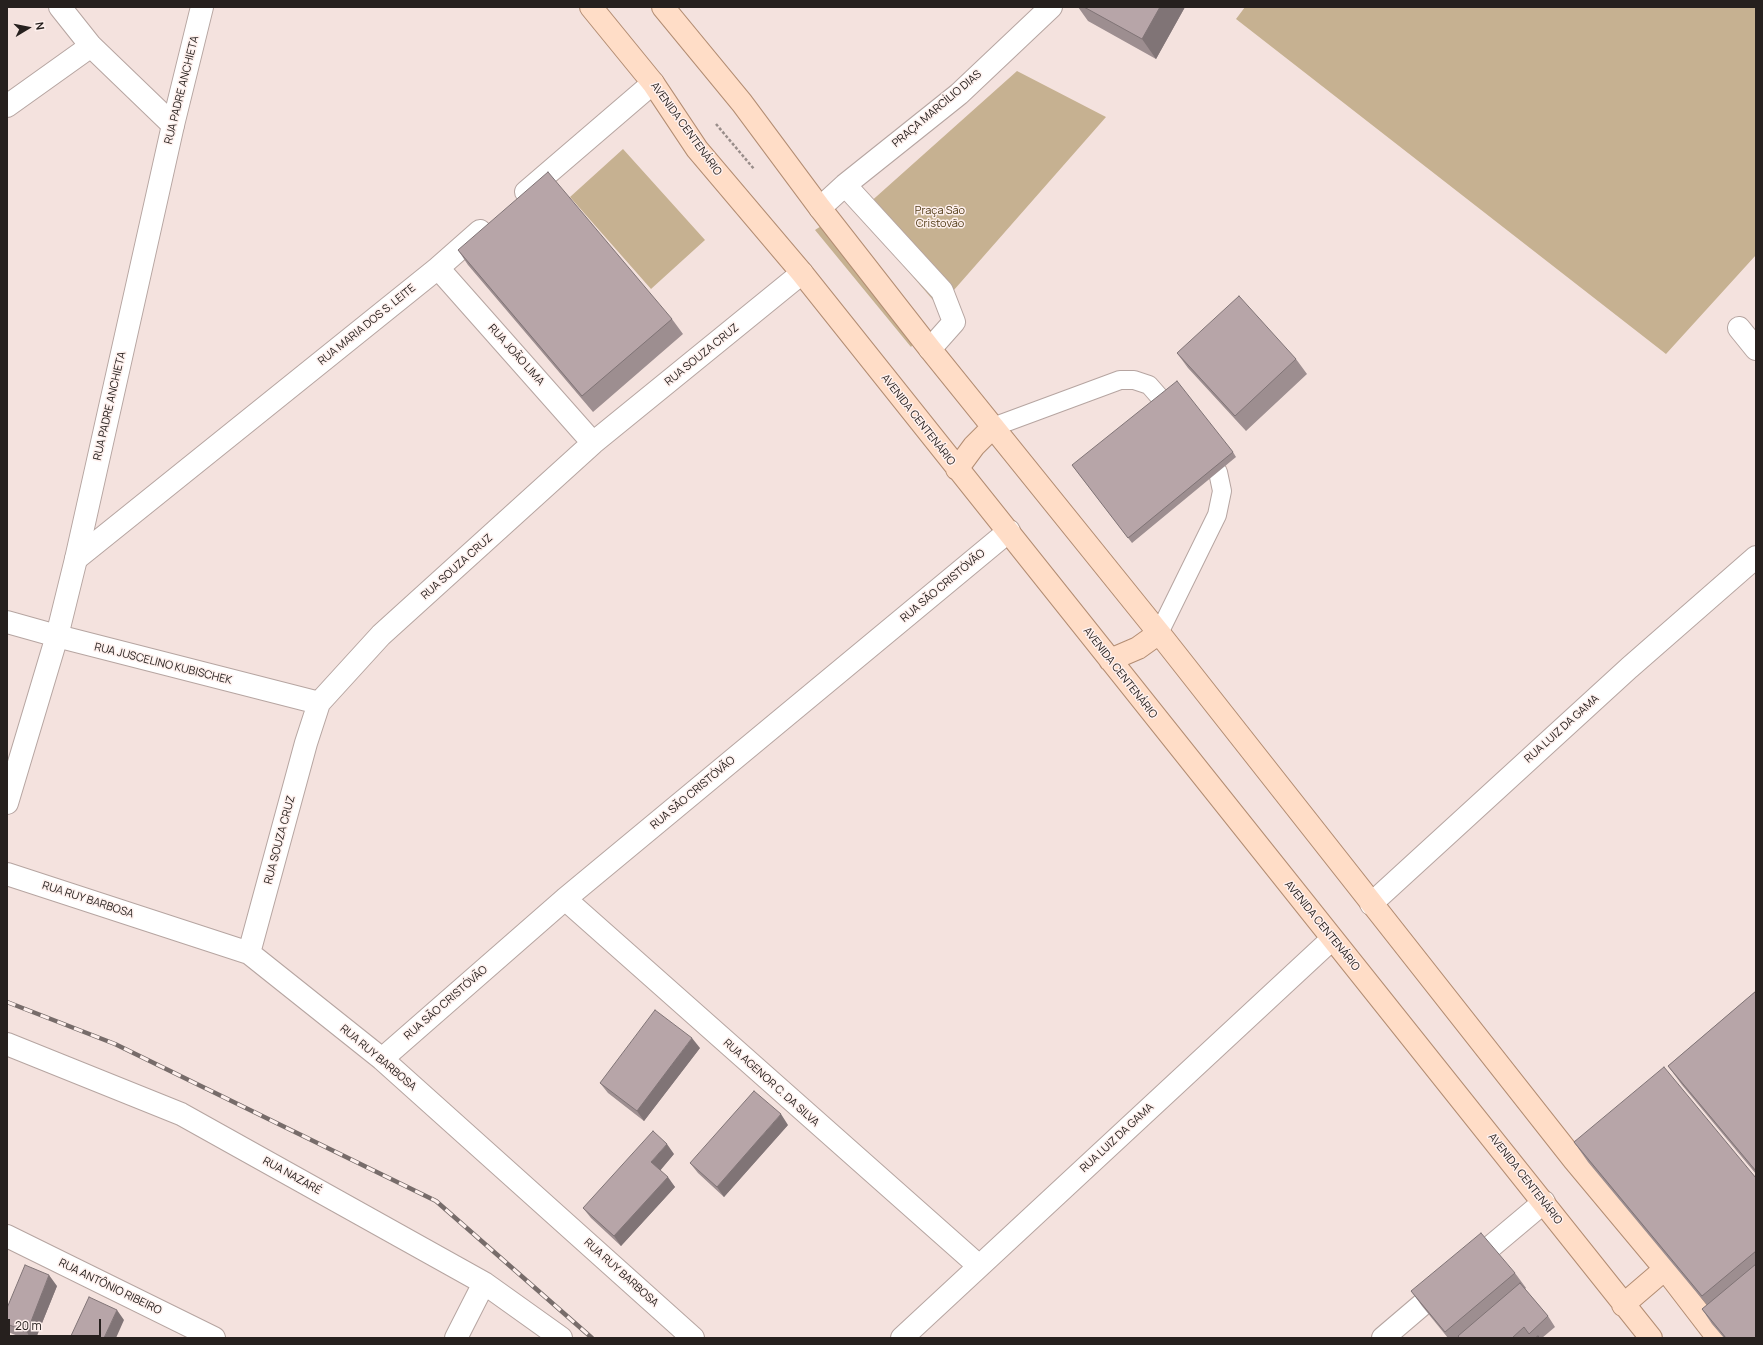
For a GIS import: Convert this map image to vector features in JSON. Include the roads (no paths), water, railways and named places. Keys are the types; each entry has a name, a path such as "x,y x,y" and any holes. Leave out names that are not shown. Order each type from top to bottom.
{"main road":[{"name":"AVENIDA CENTENÁRIO","path":"591,7 653,83 697,149 802,273 1651,1338"},
{"path":"663,7 742,103 820,208 930,349 1159,633 1372,904 1580,1155 1718,1338"},
{"path":"957,469 974,446 993,427"},
{"path":"1110,660 1138,648 1159,633"},
{"path":"1623,1304 1665,1269"}],"street":[{"path":"60,7 91,46 173,125"},
{"name":"RUA PADRE ANCHIETA","path":"7,803 57,636 76,559 173,125 202,7"},
{"name":"PRAÇA MARCÍLIO DIAS","path":"820,208 845,185 958,94 1051,7"},
{"path":"7,106 91,46"},
{"name":"RUA MARIA DOS S. LEITE","path":"76,559 438,268 653,83"},
{"path":"845,185 942,292 954,322 930,349"},
{"name":"RUA JOÃO LIMA","path":"438,268 593,443"},
{"name":"RUA SOUZA CRUZ","path":"249,953 306,743 319,703 381,636 593,443 802,273"},
{"path":"1739,328 1756,349"},
{"name":"RUA SÃO CRISTÓVÃO","path":"382,1059 565,899 1008,531"},
{"name":"RUA LUIZ DA GAMA","path":"1372,904 1629,668 1756,557"},
{"name":"RUA JUSCELINO KUBISCHEK","path":"7,622 319,703"},
{"name":"RUA RUY BARBOSA","path":"7,874 249,953 382,1059 693,1338"},
{"name":"RUA AGENOR C. DA SILVA","path":"565,899 979,1266"},
{"name":"RUA LUIZ DA GAMA","path":"902,1338 1332,939"},
{"name":"RUA NAZARÉ","path":"7,1044 181,1114 484,1283 561,1338"},
{"path":"1383,1338 1544,1202"},
{"name":"RUA ANTÔNIO RIBEIRO","path":"7,1236 214,1338"},
{"path":"456,1338 484,1283"}],"lane":[{"path":"993,427 1120,380 1134,380 1149,385 1163,401"},
{"path":"1159,633 1217,515 1222,491 1218,472"}],"railway":[{"path":"7,1002 115,1044 436,1201 592,1338"}],"park label":[{"name":"Praça São Cristovão","path":"940,217"}]}
